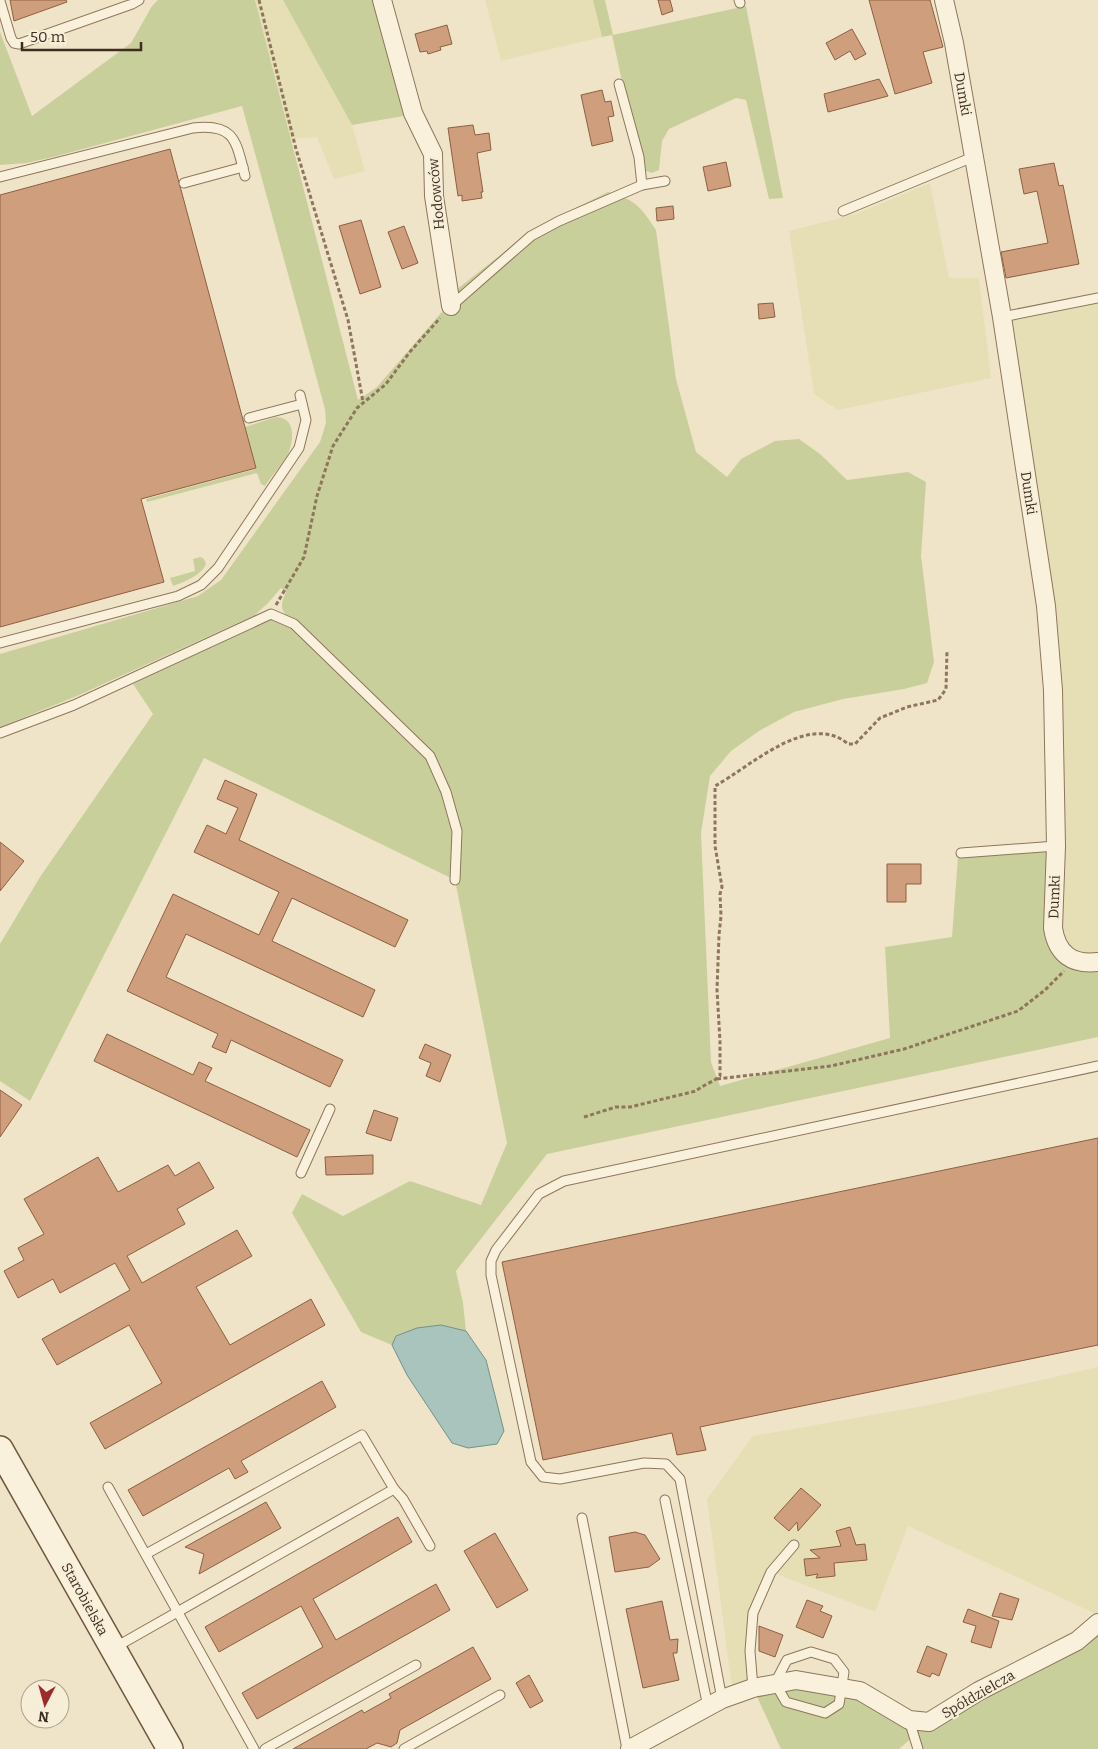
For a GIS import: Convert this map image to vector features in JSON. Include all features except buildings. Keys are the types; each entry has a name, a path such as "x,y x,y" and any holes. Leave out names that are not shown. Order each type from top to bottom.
{"street":[{"name":"Hodowców","path":"382,0 413,113 433,154 434,196 450,306"},
{"name":"Dumki","path":"944,0 954,43 1002,317 1044,596 1050,645 1052,690 1056,846 1054,928 1055,939 1059,948 1065,955 1074,959"},
{"path":"1074,959 1084,962 1098,962"},
{"name":"Starobielska","path":"0,1449 170,1749"},
{"name":"Spółdzielcza","path":"909,1720 929,1722 979,1691 1077,1641 1098,1623"},
{"path":"629,1749 715,1703 753,1688 796,1680 860,1691 909,1720"}],"lane":[{"path":"0,1 11,38 14,43 19,44 132,4 138,0"},
{"path":"619,84 639,157 642,185"},
{"path":"0,177 193,128 219,128 237,144 244,172 184,183"},
{"path":"843,211 973,158"},
{"path":"450,306 531,236 559,220 642,185 665,181"},
{"path":"1002,317 1098,298"},
{"path":"0,644 178,596 201,585 218,568 299,448 306,420 301,400 249,418"},
{"path":"0,733 74,705 271,614 294,624 430,756 446,792 457,831 455,880"},
{"path":"960,853 1056,846"},
{"path":"715,1703 680,1479 666,1464 644,1463 560,1479 543,1477 531,1462 491,1275 491,1261 496,1250 539,1194 564,1181 1098,1066"},
{"path":"301,1173 330,1109"},
{"path":"146,1554 362,1434 430,1546"},
{"path":"108,1486 254,1749"},
{"path":"113,1649 394,1489"},
{"path":"665,1500 715,1703"},
{"path":"582,1518 629,1749"},
{"path":"753,1688 750,1650 752,1613 771,1572 794,1544"},
{"path":"812,1652 834,1659 844,1672 839,1704 825,1713 786,1702 775,1683 787,1660 812,1652"},
{"path":"265,1749 416,1665"},
{"path":"404,1749 500,1695"},
{"path":"909,1720 918,1749"}],"path":[{"path":"259,0 296,149 348,320 363,402"},
{"path":"271,614 304,557 317,496 333,446 357,408 386,384 409,353 450,306"},
{"path":"717,1079 720,1076 717,990 721,916 720,894 722,887 715,846 716,786 760,756 792,739 811,733 829,734 842,739 848,744 855,744 880,718 907,707 938,700 946,689 947,651"},
{"path":"584,1117 616,1107 630,1107 696,1091 717,1079 831,1066 904,1048 966,1029 1018,1011 1045,990 1074,959"}],"shaded area":[{"path":"255,0 283,0 352,125 365,171 334,179 317,137 291,139"},
{"path":"485,0 593,0 602,37 501,61"},
{"path":"930,183 949,278 979,278 991,378 838,410 814,394 789,231 856,214"},
{"path":"1098,302 1098,958 1061,947 1058,774 1009,320"},
{"path":"1098,1367 1098,1615 908,1526 875,1612 771,1572 753,1613 753,1688 733,1695 707,1499 753,1436 940,1403"}],"green space":[{"path":"158,0 255,0 358,400 377,387 447,306 452,293 535,228 608,192 631,201 646,215 656,230 676,379 696,452 727,477 741,459 775,441 799,439 820,454 847,480 908,472 926,482 921,556 934,662 927,683 904,689 843,699 794,712 759,731 731,751 710,776 701,833 711,1062 720,1086 890,1038 885,947 952,937 958,857 1048,851 1052,939 1098,966 1098,1037 547,1154 456,1271 463,1303 466,1331 441,1325 396,1336 392,1345 361,1332 292,1213 302,1194 343,1216 410,1181 481,1205 507,1143 455,880 204,758 30,1101 0,1081 0,944 40,877 153,714 133,684 271,619 293,623 282,609 282,602 286,592 281,588 255,615 77,696 0,727 0,654 198,596 221,580 320,442 326,423 325,409 242,106 57,156 27,163 0,165 0,32 32,116 131,43 152,6"},
{"path":"283,0 379,0 409,115 352,125"},
{"path":"593,0 605,0 613,35 746,6 783,198 769,199 746,100 736,98 669,129 662,141 659,170 652,173 646,171 637,133 628,109 612,35 602,37"},
{"path":"276,417 287,421 292,430 292,436 286,458 265,486 261,484 257,473 147,502 146,499 256,469 245,427"},
{"path":"200,557 206,563 201,571 192,578 173,586 170,578 195,571 193,559"},
{"path":"1098,1623 1098,1749 918,1749 914,1736 899,1749 781,1749 753,1688 843,1688 929,1722"}],"water":[{"path":"441,1325 466,1331 486,1360 504,1431 497,1444 468,1448 452,1443 407,1375 392,1345 396,1336 417,1328"}]}
